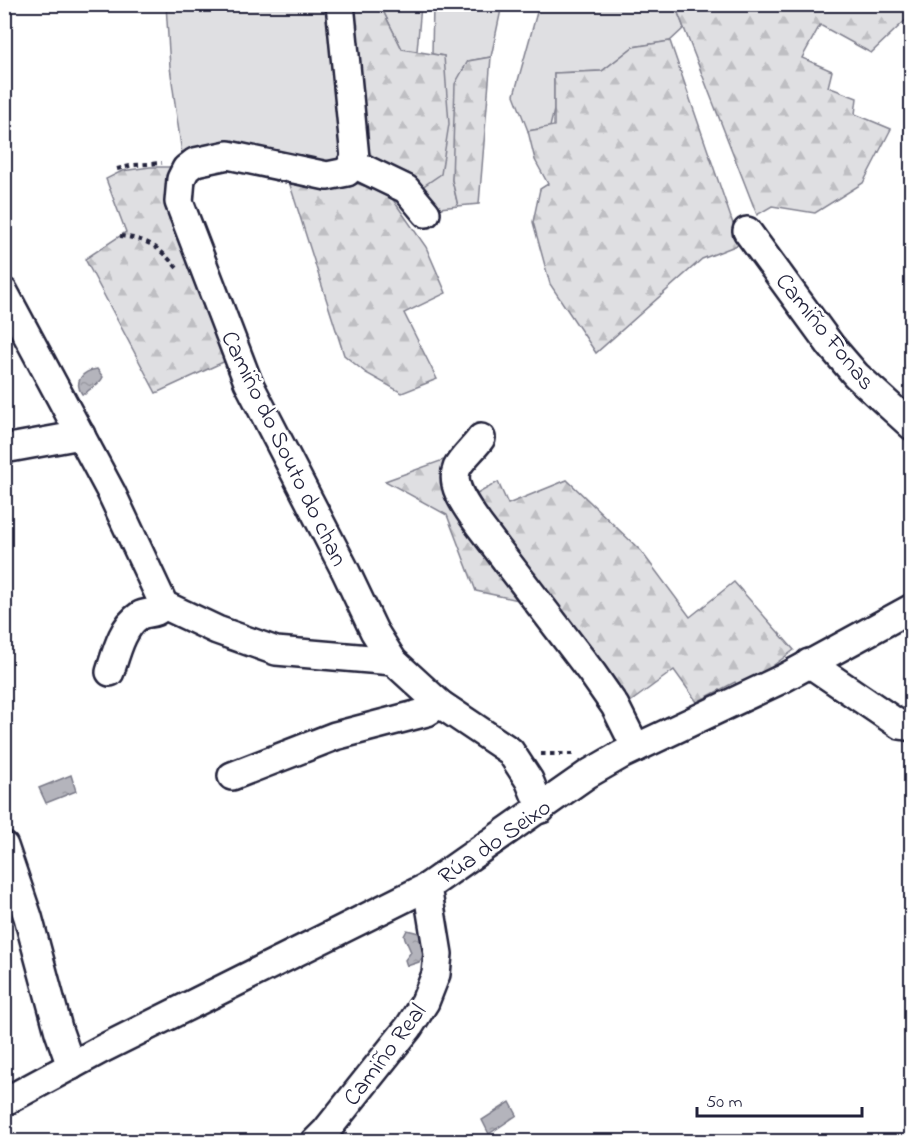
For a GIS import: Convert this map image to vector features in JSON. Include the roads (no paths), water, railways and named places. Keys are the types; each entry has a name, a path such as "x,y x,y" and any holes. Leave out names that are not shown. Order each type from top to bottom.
{"street":[{"path":"340,4 344,60 354,134 355,158 352,163 406,189 426,213"},
{"name":"Camiño do Souto do chan","path":"352,163 347,172 327,176 228,155 195,162 186,169 181,178 179,202 248,382 374,631 393,661 440,704 510,751 529,780 541,809"},
{"name":"Camiño Fonas","path":"747,231 831,346 856,375 912,426"},
{"path":"4,292 111,492 164,605 217,630 276,651 393,661"},
{"path":"4,448 81,435"},
{"path":"481,438 457,469 456,481 461,496 479,525 615,706 636,748"},
{"path":"110,672 128,626 140,615 158,612 164,605"},
{"name":"Rúa do Seixo","path":"4,1102 427,887 588,774 636,748 782,680 912,608"},
{"path":"809,663 900,725 912,727"},
{"path":"232,776 335,736 427,712 440,704"},
{"path":"4,846 28,917 59,1032 71,1066"},
{"name":"Camiño Real","path":"315,1142 409,1028 425,1002 436,974 438,954 427,887"}],"water":[{"path":"97,369 103,377 85,394 82,394 79,389 81,377"},
{"path":"71,775 76,791 46,803 39,788"},
{"path":"407,930 419,933 423,938 423,957 419,962 407,966 405,960 411,952 404,936"},
{"path":"510,1102 517,1115 489,1134 482,1120"}]}
